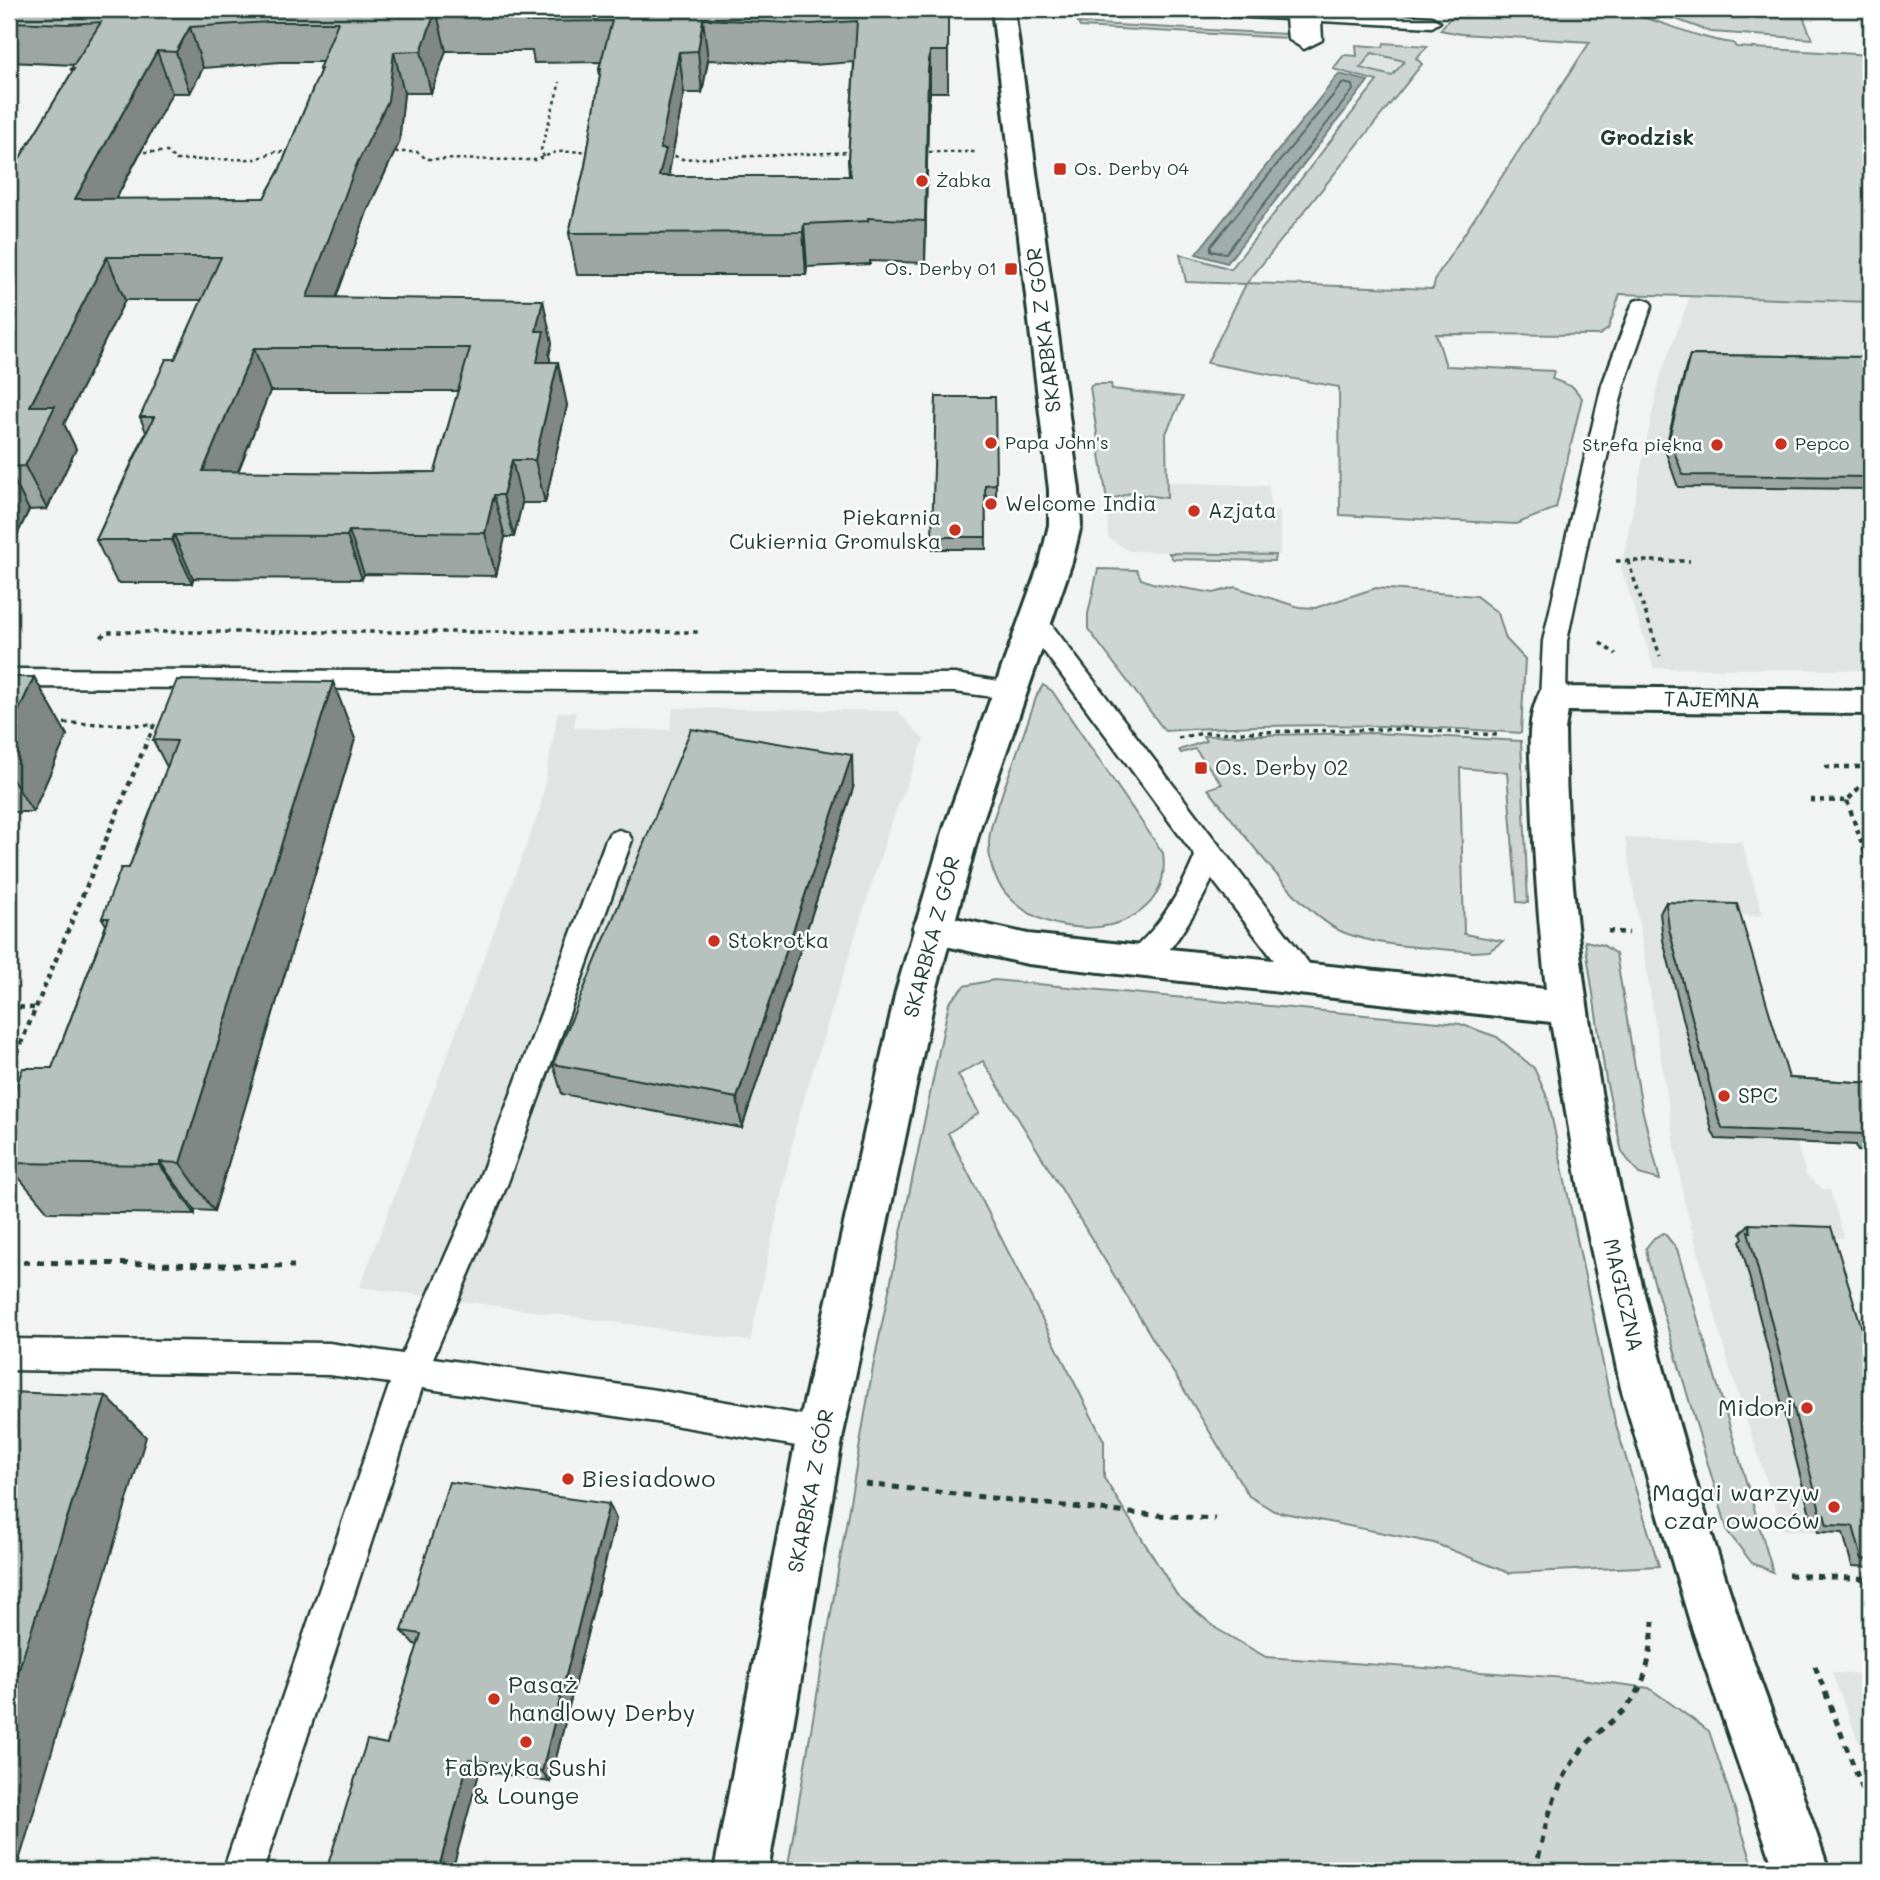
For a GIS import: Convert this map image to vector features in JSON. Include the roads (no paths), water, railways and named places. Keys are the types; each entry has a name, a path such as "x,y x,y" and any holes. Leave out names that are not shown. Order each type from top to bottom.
{"street":[{"name":"SKARBKA Z GÓR","path":"741,1871 820,1434 916,991 963,825 1063,542 1066,511 1003,9"},
{"name":"TAJEMNA","path":"1553,699 1871,702"},
{"name":"MAGICZNA","path":"1553,699 1548,739 1554,886 1568,1008 1602,1201 1644,1388 1715,1622 1802,1871"},
{"path":"932,928 1028,949 1138,963 1568,1008"}],"lane":[{"path":"1196,9 1432,22"},
{"path":"1553,699 1556,640 1581,521 1613,385 1642,305"},
{"path":"1035,621 1306,981"},
{"path":"9,678 955,682 1009,690"},
{"path":"243,1871 411,1371 492,1185 619,839"},
{"path":"1138,963 1160,943 1181,915 1198,885 1209,855"},
{"path":"9,1354 329,1359 656,1406 820,1434"}],"water":[{"path":"1339,74 1368,81 1227,263 1196,254"}],"place":[{"name":"Os. Derby 04","path":"1060,169"},
{"name":"Żabka","path":"922,181"},
{"name":"Os. Derby 01","path":"1011,269"},
{"name":"Papa John's","path":"991,443"},
{"name":"Pepco","path":"1781,444"},
{"name":"Strefa piękna","path":"1717,445"},
{"name":"Welcome India","path":"991,504"},
{"name":"Azjata","path":"1194,511"},
{"name":"Piekarnia Cukiernia Gromulska","path":"955,530"},
{"name":"Os. Derby 02","path":"1201,768"},
{"name":"Stokrotka","path":"714,941"},
{"name":"SPC","path":"1724,1096"},
{"name":"Midori","path":"1807,1408"},
{"name":"Biesiadowo","path":"568,1479"},
{"name":"Magai warzyw czar owoców","path":"1834,1507"},
{"name":"Pasaż handlowy Derby","path":"494,1699"},
{"name":"Fabryka Sushi & Lounge","path":"526,1742"}],"district":[{"name":"Grodzisk","path":"1647,138"}]}
